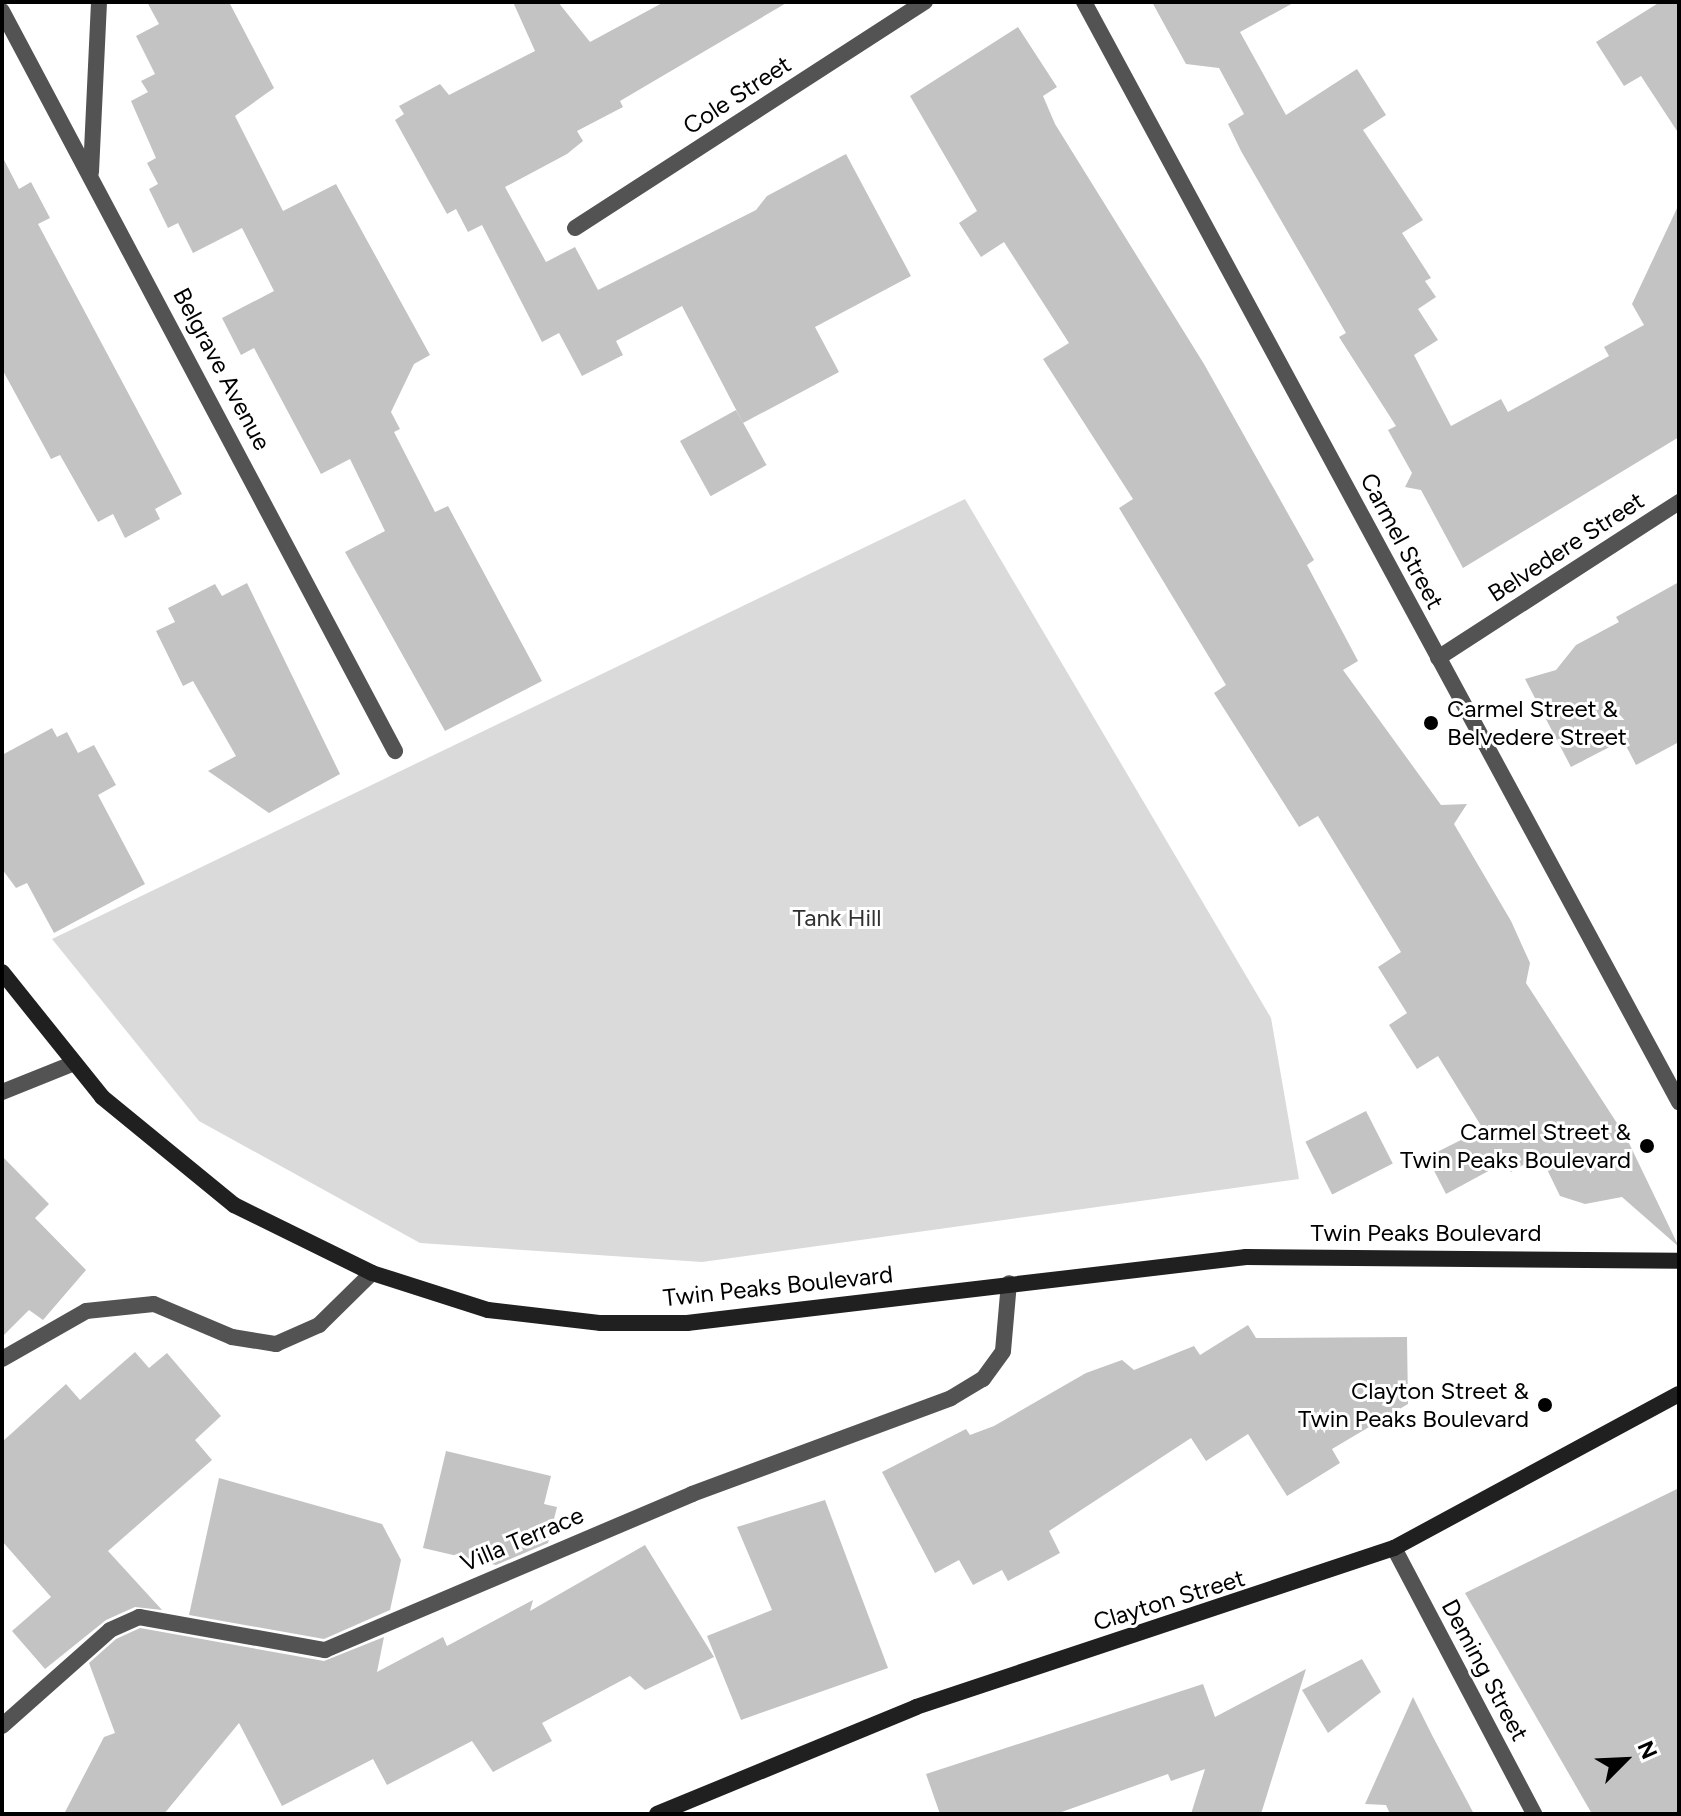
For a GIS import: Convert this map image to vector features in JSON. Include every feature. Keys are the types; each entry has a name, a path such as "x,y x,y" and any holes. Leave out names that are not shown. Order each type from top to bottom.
{"main road":[{"name":"Twin Peaks Boulevard","path":"2,972 72,1064 130,1125 234,1205 372,1273 488,1310 630,1324 729,1320 1009,1283 1246,1257 1679,1261"},
{"name":"Clayton Street","path":"657,1814 916,1707 1394,1548 1679,1394"}],"street":[{"path":"91,175 99,2"},
{"name":"Cole Street","path":"575,228 925,2"},
{"name":"Carmel Street","path":"1084,2 1679,1102"},
{"name":"Belgrave Avenue","path":"2,11 395,751"},
{"name":"Belvedere Street","path":"1438,658 1679,502"},
{"path":"2,1092 72,1064"},
{"path":"2,1359 86,1311 154,1304 232,1337 276,1344 319,1325 372,1273"},
{"name":"Villa Terrace","path":"2,1726 125,1622 153,1616 325,1650 692,1494 951,1398 983,1379 1003,1351 1009,1283"},
{"name":"Deming Street","path":"1394,1548 1534,1814"}],"green space":[{"name":"Tank Hill","path":"965,499 1271,1018 1299,1179 702,1262 420,1243 199,1121 52,939"}],"building":[{"path":"147,2 229,2 274,88 235,116 283,211 336,184 430,355 414,364 391,412 400,429 394,432 435,512 448,506 542,681 445,731 345,552 385,531 350,459 321,474 254,348 241,355 222,318 274,291 242,228 193,253 178,223 168,228 149,189 158,184 147,163 156,158 131,101 148,92 141,81 155,74 136,36 159,24"},
{"path":"513,2 558,2 590,42 664,2 788,2 620,101 623,107 577,131 583,141 567,154 505,187 546,262 575,247 598,290 756,210 767,196 846,154 911,276 815,327 839,372 743,423 682,306 616,341 623,355 582,376 559,333 542,342 482,225 468,232 456,209 447,214 395,120 404,114 399,106 440,84 449,95 535,51"},
{"path":"1152,2 1295,2 1240,32 1286,115 1357,69 1386,115 1363,130 1423,220 1402,233 1431,278 1425,281 1436,297 1418,309 1438,340 1414,355 1451,426 1501,399 1508,412 1609,356 1604,347 1644,325 1632,304 1679,204 1679,437 1463,568 1421,490 1405,487 1412,473 1388,430 1396,426 1339,337 1346,333 1241,151 1228,124 1244,114 1219,68 1186,64"},
{"path":"1660,2 1679,2 1679,134 1641,76 1624,86 1596,42"},
{"path":"1018,27 1057,87 1043,96 1055,124 1204,364 1314,560 1307,565 1358,661 1343,670 1441,805 1467,804 1454,824 1511,921 1530,963 1526,983 1626,1137 1679,1247 1622,1197 1585,1204 1560,1196 1540,1155 1511,1172 1505,1162 1446,1194 1427,1157 1483,1129 1438,1056 1417,1069 1389,1025 1407,1013 1378,967 1401,952 1318,816 1299,827 1214,693 1226,685 1119,508 1133,499 1043,359 1069,343 1004,242 981,257 959,223 977,211 910,96"},
{"path":"2,156 19,189 31,182 50,218 38,224 182,494 155,509 160,519 125,538 113,514 98,522 60,455 51,459 2,369"},
{"path":"736,410 767,465 711,496 680,441"},
{"path":"1679,582 1679,742 1636,765 1623,740 1571,767 1525,679 1556,670 1576,645 1619,622 1616,617"},
{"path":"247,583 340,774 269,813 208,771 236,756 193,681 183,686 156,631 175,622 168,608 215,584 222,596"},
{"path":"52,728 57,737 67,732 78,753 94,745 116,785 98,795 145,884 54,933 27,883 16,888 2,869 2,755"},
{"path":"1366,1111 1393,1164 1332,1194 1305,1142"},
{"path":"2,1156 49,1204 35,1218 86,1270 43,1320 29,1310 2,1337"},
{"path":"1248,1325 1256,1338 1407,1337 1408,1404 1332,1449 1340,1463 1287,1496 1248,1434 1206,1461 1191,1438 1049,1531 1060,1553 1008,1581 1002,1570 973,1585 959,1560 935,1573 882,1472 966,1429 970,1435 994,1426 1086,1373 1122,1360 1134,1370 1194,1346 1200,1355"},
{"path":"135,1352 149,1368 167,1353 221,1416 195,1440 212,1460 108,1551 162,1610 135,1607 106,1620 45,1669 12,1631 51,1597 2,1541 2,1442 66,1384 80,1400"},
{"path":"446,1451 551,1476 544,1504 557,1507 548,1543 496,1565 423,1548"},
{"path":"219,1478 382,1524 401,1560 390,1610 324,1639 189,1615"},
{"path":"1679,1488 1679,1814 1592,1814 1465,1593"},
{"path":"825,1500 888,1668 741,1720 707,1636 772,1610 737,1527"},
{"path":"645,1545 714,1657 645,1690 630,1676 542,1723 552,1741 493,1772 472,1741 387,1785 373,1759 282,1806 239,1723 164,1814 64,1814 104,1737 115,1733 89,1663 116,1639 140,1628 324,1661 384,1637 377,1672 443,1637 447,1646 533,1600 530,1611"},
{"path":"1362,1659 1381,1692 1328,1733 1302,1690"},
{"path":"1306,1669 1261,1814 1191,1814 1205,1769 1171,1781 1168,1774 1056,1814 940,1814 926,1774 1203,1684 1215,1717"},
{"path":"1413,1697 1474,1814 1390,1814 1386,1805 1365,1804"}],"place":[{"name":"Carmel Street & Belvedere Street","path":"1431,723"},
{"name":"Carmel Street & Twin Peaks Boulevard","path":"1647,1146"},
{"name":"Clayton Street & Twin Peaks Boulevard","path":"1545,1405"}]}
